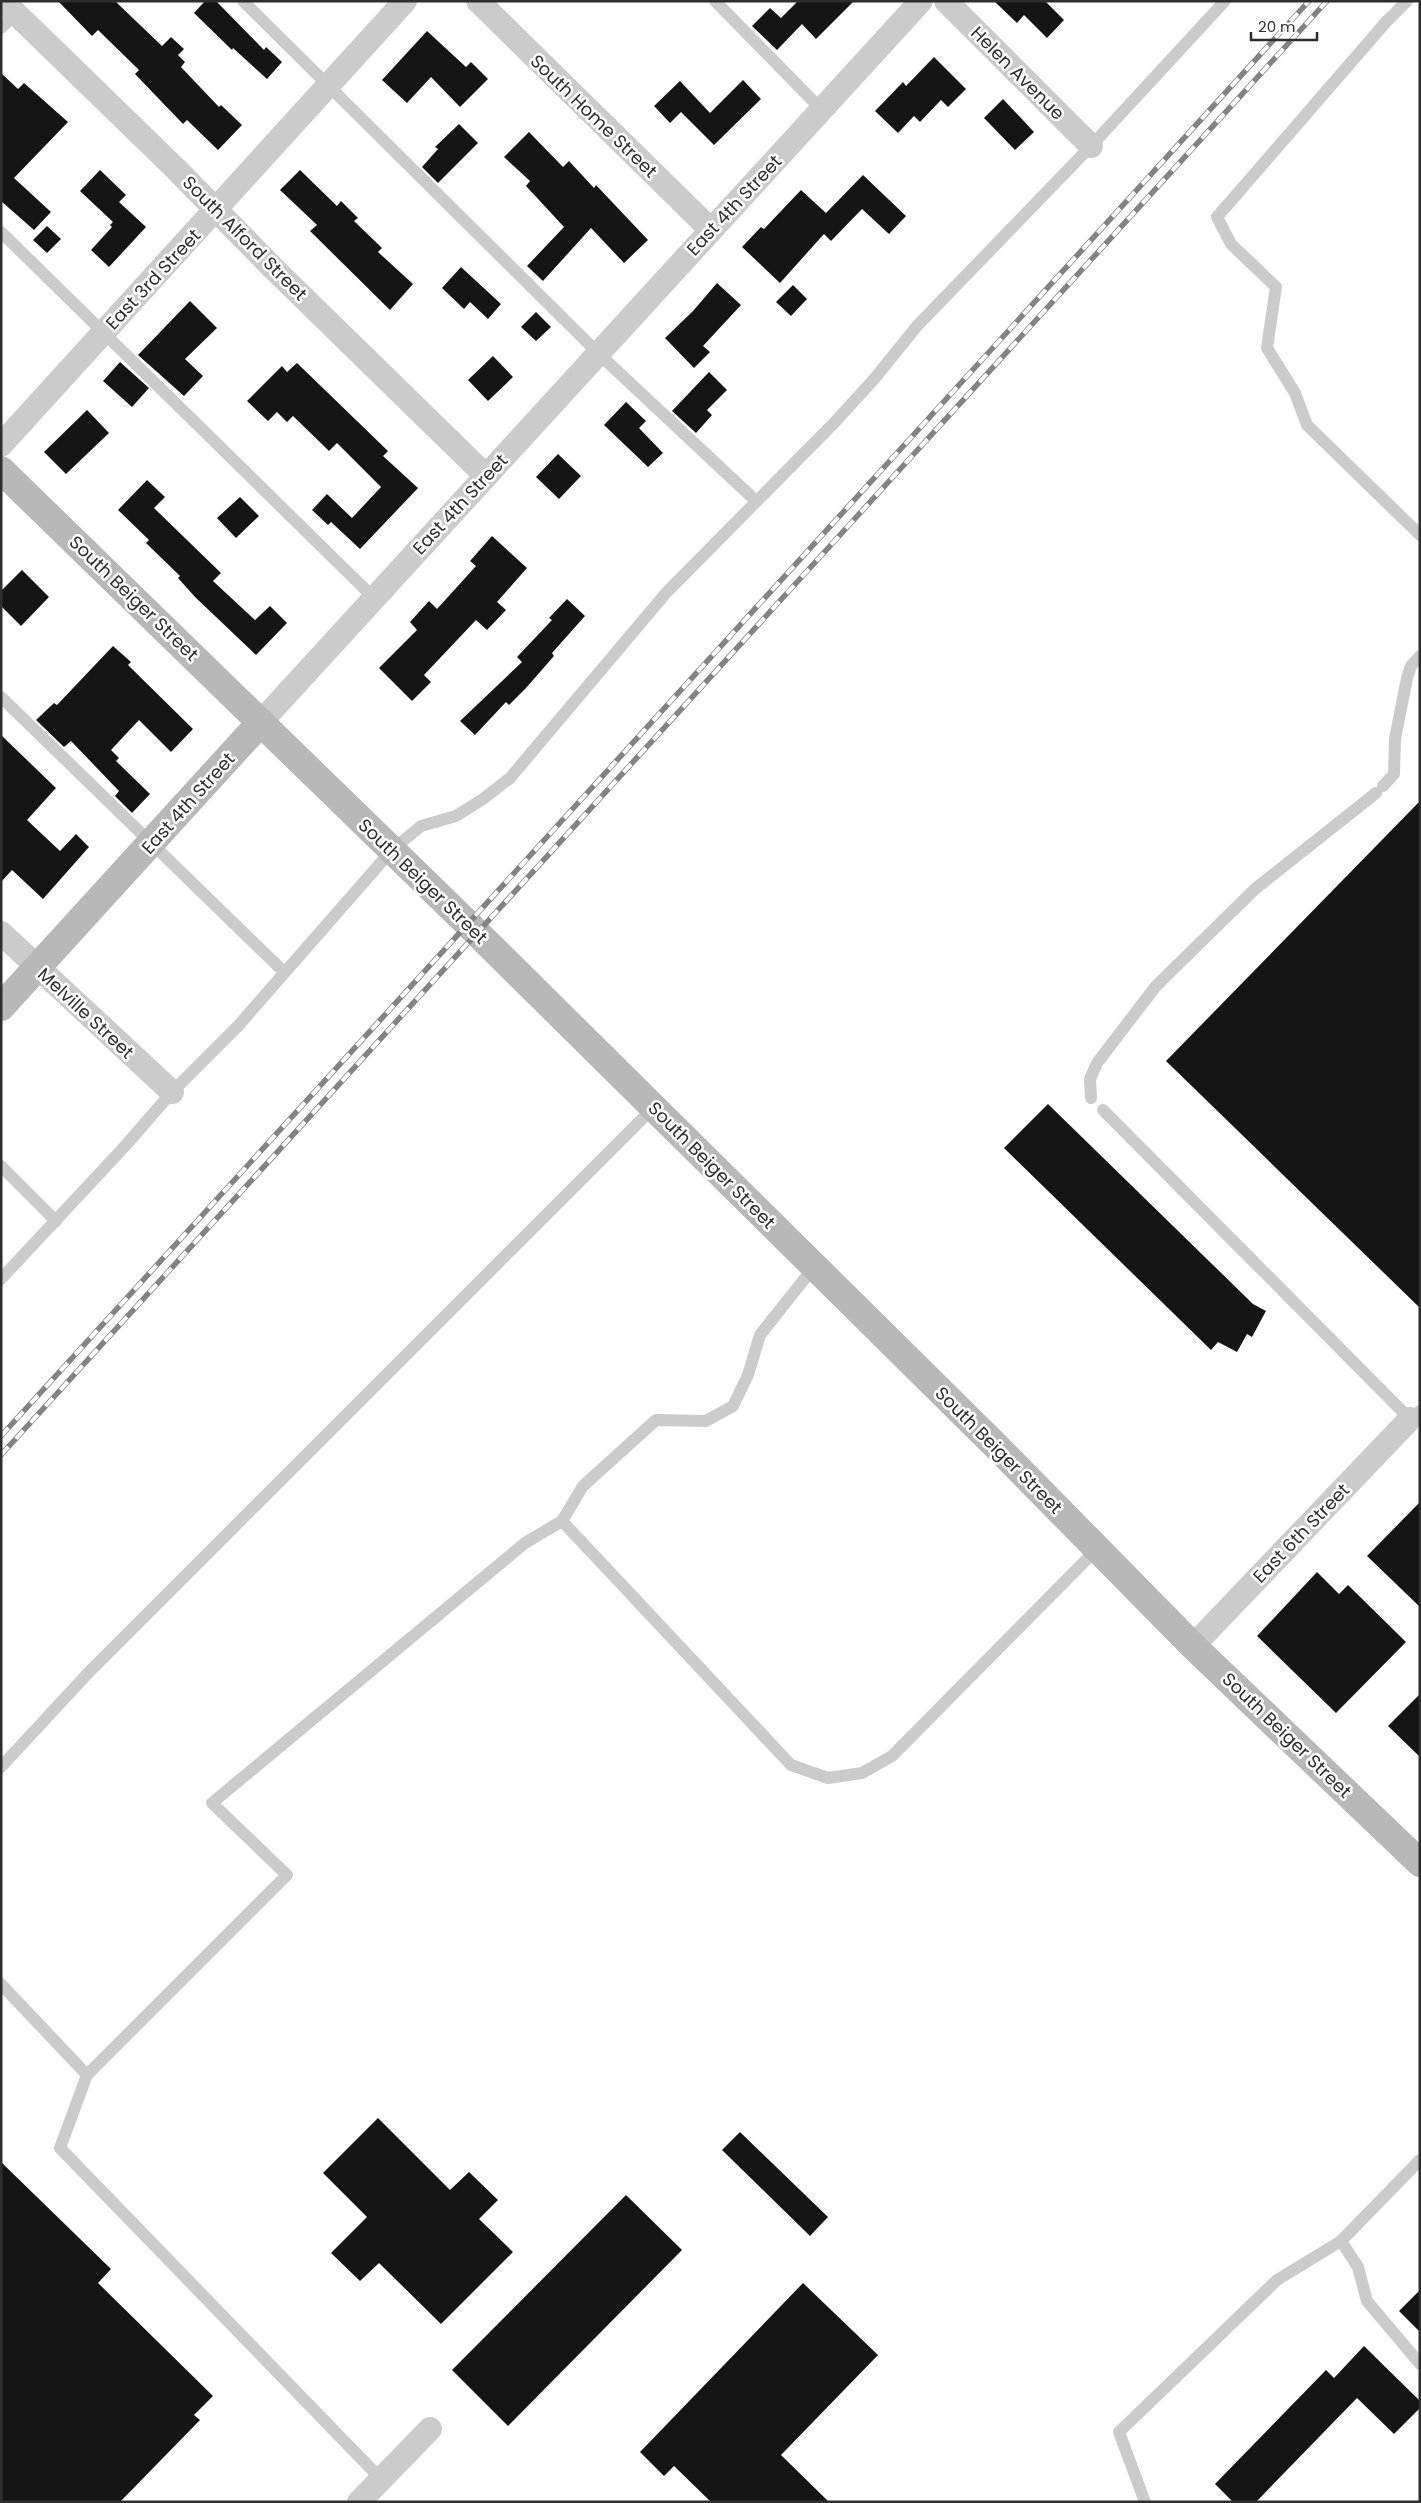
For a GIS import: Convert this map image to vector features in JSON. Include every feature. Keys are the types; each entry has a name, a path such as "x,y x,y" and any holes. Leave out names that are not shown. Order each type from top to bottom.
{"street":[{"name":"East 3rd Street","path":"1,444 216,211 405,1"},
{"name":"South Home Street","path":"478,1 711,230"},
{"name":"East 4th Street","path":"1,1007 921,1"},
{"name":"Helen Avenue","path":"946,1 1090,146"},
{"name":"South Alford Street","path":"7,14 216,211 486,476"},
{"name":"South Beiger Street","path":"1,470 654,1107 1193,1646 1420,1863"},
{"name":"Melville Street","path":"1,933 172,1092"},
{"name":"East 6th Street","path":"1193,1646 1415,1415"},
{"path":"359,2502 430,2428"}],"lane":[{"path":"243,1 599,354 756,502"},
{"path":"715,1 822,110"},
{"path":"1,1279 172,1092 238,1026 392,850 421,826 456,816 510,778 666,593 836,422 918,326 1225,1"},
{"path":"1407,1 1386,22 1217,217 1231,244 1276,287 1267,348 1295,393 1307,425 1420,535"},
{"path":"1,232 374,598"},
{"path":"1091,1098 1090,1079 1097,1063 1156,986 1255,889 1380,789 1394,774 1395,739 1407,678 1411,666 1420,656"},
{"path":"1,698 284,972"},
{"path":"1,1768 90,1671 654,1107"},
{"path":"1103,1110 1415,1415"},
{"path":"1,1166 56,1221"},
{"path":"381,2478 60,2148 87,2075 287,1875 212,1803 525,1543 562,1521 583,1486 656,1420 706,1421 733,1406 748,1375 760,1335 814,1267"},
{"path":"562,1521 791,1765 828,1778 862,1773 892,1756 1097,1549"},
{"path":"1,1984 87,2075"},
{"path":"1145,2502 1120,2432 1277,2280 1340,2241 1420,2160"},
{"path":"1340,2241 1358,2267 1367,2301 1420,2364"}],"building":[{"path":"58,1 115,1 162,46 171,37 184,49 178,55 185,62 181,67 219,107 221,105 242,125 218,150 187,120 183,124 135,74 139,70 98,30 92,36"},
{"path":"205,1 216,1 264,50 266,47 282,62 267,79 233,48 232,50 194,13"},
{"path":"798,1 854,1 816,39 802,24 777,50 752,26 770,8 781,18"},
{"path":"994,1 1045,1 1064,20 1047,38 1024,15 1017,23"},
{"path":"427,31 466,67 471,62 488,79 460,107 431,77 407,103 382,80"},
{"path":"934,57 966,89 948,107 941,100 920,122 914,116 898,133 875,111 903,82 906,86"},
{"path":"1,73 18,89 24,83 68,122 14,178 51,212 34,230 1,201"},
{"path":"743,80 761,99 714,145 681,112 670,123 654,106 680,81 710,113"},
{"path":"1003,99 1034,132 1015,150 984,118"},
{"path":"459,124 478,143 438,183 422,167 438,149 435,147"},
{"path":"529,132 563,167 569,161 594,188 596,185 648,240 624,263 591,228 543,281 527,266 564,227 526,186 530,181 504,157"},
{"path":"100,170 126,195 119,202 146,227 109,267 91,250 112,227 110,225 113,222 80,191"},
{"path":"300,170 337,206 341,201 358,218 354,221 382,248 378,252 413,284 390,310 310,231 317,225 280,190"},
{"path":"863,175 906,216 889,234 862,209 831,241 824,234 780,283 742,247 761,227 764,229 801,190 826,213"},
{"path":"47,226 61,239 47,253 33,240"},
{"path":"461,267 501,304 488,319 470,302 464,309 442,288"},
{"path":"717,283 741,305 703,346 710,352 694,368 665,338 693,311"},
{"path":"793,285 807,299 791,316 776,302"},
{"path":"190,301 217,328 185,359 203,376 184,396 138,355"},
{"path":"536,312 551,327 536,341 521,327"},
{"path":"493,356 513,377 488,401 468,380"},
{"path":"120,362 149,388 132,407 103,381"},
{"path":"297,363 388,451 383,456 418,488 360,549 331,522 328,525 312,510 327,494 352,518 381,487 337,443 329,451 293,416 287,422 277,412 268,421 247,401 282,366 287,372"},
{"path":"709,372 727,390 707,410 712,415 696,433 672,411"},
{"path":"626,402 646,421 639,428 663,453 648,467 604,425"},
{"path":"87,410 109,433 66,474 44,452"},
{"path":"558,454 581,476 559,499 536,477"},
{"path":"147,480 165,497 154,508 221,573 213,581 255,620 270,606 287,623 256,655 195,597 178,578 180,576 146,543 149,540 118,510"},
{"path":"240,497 259,516 236,538 217,518"},
{"path":"492,536 527,568 497,602 506,610 487,630 476,620 424,675 431,682 412,701 379,668 417,630 410,622 429,601 437,609 476,566 470,561"},
{"path":"22,570 49,597 21,626 1,606 1,591"},
{"path":"567,599 585,616 552,653 554,656 526,688 509,705 506,702 475,735 460,721 522,662 517,657 552,620 549,618"},
{"path":"113,646 131,662 128,665 193,729 171,752 139,720 111,750 119,758 116,761 150,794 132,813 115,796 119,791 71,741 64,747 36,720 54,703 57,705"},
{"path":"1,735 56,788 27,820 60,851 76,834 89,847 43,899 12,870 1,882"},
{"path":"1420,801 1420,1308 1166,1061"},
{"path":"1048,1104 1253,1304 1266,1311 1252,1337 1247,1334 1237,1352 1218,1342 1211,1350 1004,1148"},
{"path":"1420,1502 1420,1607 1367,1556"},
{"path":"1317,1572 1339,1594 1348,1585 1406,1642 1336,1713 1257,1636"},
{"path":"1420,1694 1420,1757 1388,1726"},
{"path":"378,2118 450,2190 469,2172 498,2200 479,2219 513,2252 441,2324 379,2263 360,2281 331,2253 367,2217 323,2173"},
{"path":"740,2132 828,2217 810,2236 722,2150"},
{"path":"1,2162 111,2269 98,2283 213,2396 194,2415 200,2420 120,2502 1,2502"},
{"path":"626,2195 682,2250 508,2426 452,2370"},
{"path":"803,2283 878,2355 781,2455 829,2502 711,2502 674,2466 664,2476 640,2452"},
{"path":"1420,2290 1420,2332 1399,2311"},
{"path":"1364,2346 1420,2401 1420,2408 1394,2434 1357,2398 1256,2502 1233,2502 1215,2484 1326,2370 1334,2378"}],"railway":[{"path":"1,1436 1309,1"},
{"path":"1,1455 1327,1"}]}
